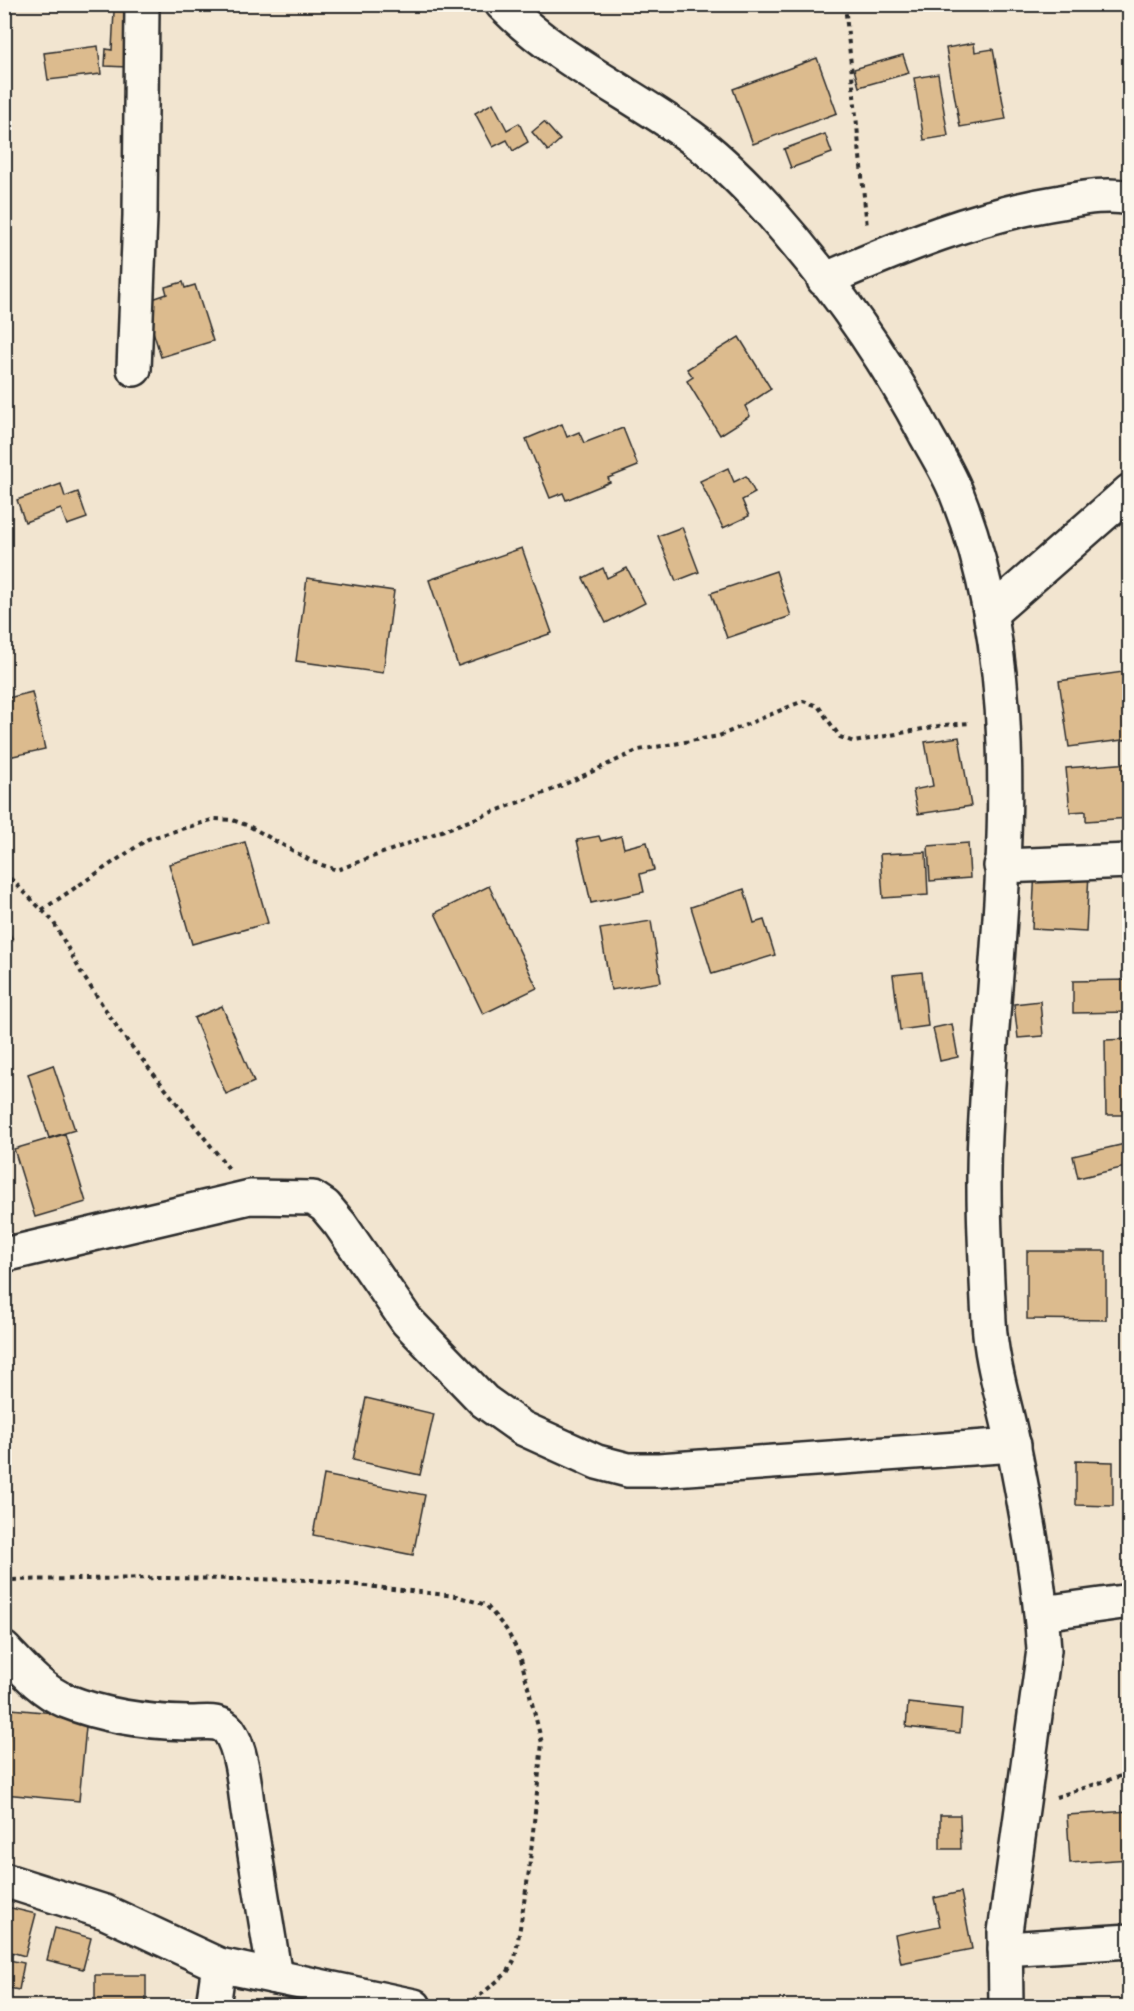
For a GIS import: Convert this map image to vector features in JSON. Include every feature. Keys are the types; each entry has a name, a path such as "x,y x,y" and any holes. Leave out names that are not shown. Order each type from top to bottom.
{"street":[{"path":"134,369 140,216 142,4"},
{"path":"502,4 593,76 683,132 719,160 766,207 824,280 896,379 955,489 991,613 1004,720 998,957 984,1141 990,1346 1014,1445 1042,1613 1044,1650 1005,1949 1006,2007"},
{"path":"824,280 968,222 1021,208 1087,198 1130,198"},
{"path":"991,613 1130,491"},
{"path":"1001,866 1130,861"},
{"path":"4,1255 250,1197 318,1200 340,1224 407,1321 484,1401 522,1428 597,1462 628,1470 659,1470 1014,1445"},
{"path":"1042,1613 1130,1601"},
{"path":"4,1649 38,1684 64,1700 124,1717 187,1723 216,1722 228,1730 236,1746 244,1787 275,1977"},
{"path":"4,1880 105,1912 219,1965 414,2006"},
{"path":"1005,1949 1130,1941"},
{"path":"213,2007 219,1965"}],"path":[{"path":"845,4 871,260"},
{"path":"42,910 138,845 169,831 214,819 232,820 249,826 313,862 337,870 552,790 639,750 719,736 803,701 818,706 840,737 854,742 945,725 1004,720"},
{"path":"4,872 42,910 63,937 82,974 121,1033 250,1197"},
{"path":"4,1580 163,1578 313,1580 456,1596 477,1600 493,1611 520,1655 542,1743 529,1871 515,1959 512,1968 467,2007"},
{"path":"1023,1808 1130,1773"}],"building":[{"path":"114,11 131,12 127,67 105,66 106,49 112,50"},
{"path":"974,43 975,52 993,49 1006,119 960,127 946,48"},
{"path":"98,46 101,74 48,80 44,53"},
{"path":"903,55 909,73 859,87 854,69"},
{"path":"817,58 837,113 753,144 733,89"},
{"path":"938,74 948,136 924,140 914,78"},
{"path":"493,103 507,130 519,123 528,142 513,151 507,140 493,147 475,113"},
{"path":"544,122 560,140 548,151 532,132"},
{"path":"825,134 832,153 791,168 784,149"},
{"path":"183,282 185,288 195,285 213,341 161,357 144,302 167,294 165,287"},
{"path":"739,337 771,389 745,406 750,416 720,435 687,381 693,377 687,369"},
{"path":"562,424 567,437 579,432 584,443 623,428 638,466 608,478 610,482 566,500 563,493 550,498 526,439"},
{"path":"728,468 734,482 746,476 755,493 742,500 749,516 723,528 700,481"},
{"path":"61,484 65,497 78,492 87,518 67,525 61,509 25,522 17,500"},
{"path":"682,527 699,572 676,581 658,536"},
{"path":"522,548 552,633 458,666 429,580"},
{"path":"603,568 607,578 627,568 645,603 606,623 583,578"},
{"path":"776,571 791,616 727,638 711,593"},
{"path":"307,578 394,591 383,673 296,661"},
{"path":"1130,671 1130,739 1069,747 1059,681"},
{"path":"32,692 45,749 4,758 4,699"},
{"path":"959,737 971,806 918,814 913,790 933,786 925,742"},
{"path":"1130,763 1130,818 1086,821 1086,811 1070,812 1066,768"},
{"path":"599,836 601,841 621,836 624,848 647,842 654,870 640,874 644,892 591,903 577,840"},
{"path":"245,842 268,923 192,944 169,864"},
{"path":"968,843 970,878 930,881 928,846"},
{"path":"926,852 928,895 883,898 880,854"},
{"path":"1035,869 1089,872 1086,932 1032,929"},
{"path":"489,886 537,988 483,1014 435,913"},
{"path":"744,889 754,923 764,920 775,955 712,974 691,907"},
{"path":"651,921 661,982 611,990 600,929"},
{"path":"4,923 13,940 4,945"},
{"path":"922,972 928,1026 900,1030 893,975"},
{"path":"1130,980 1130,1012 1073,1013 1073,981"},
{"path":"1040,1001 1043,1036 1018,1038 1014,1004"},
{"path":"222,1006 254,1082 226,1094 194,1018"},
{"path":"952,1024 958,1057 940,1061 933,1028"},
{"path":"1130,1039 1130,1115 1106,1115 1105,1040"},
{"path":"53,1065 75,1130 49,1138 28,1074"},
{"path":"65,1134 86,1202 35,1217 14,1149"},
{"path":"1125,1144 1130,1166 1078,1178 1073,1156"},
{"path":"1027,1251 1106,1251 1106,1320 1027,1319"},
{"path":"366,1398 434,1414 420,1475 353,1460"},
{"path":"1076,1461 1113,1462 1113,1506 1076,1505"},
{"path":"324,1475 425,1495 413,1555 313,1535"},
{"path":"908,1703 962,1709 960,1733 906,1727"},
{"path":"11,1709 87,1716 79,1801 4,1794"},
{"path":"1130,1811 1130,1859 1070,1863 1067,1815"},
{"path":"940,1815 960,1815 961,1849 940,1849"},
{"path":"961,1892 972,1949 901,1963 895,1935 940,1926 934,1898"},
{"path":"7,1907 36,1914 25,1956 4,1950"},
{"path":"55,1928 91,1938 83,1969 47,1960"},
{"path":"4,1959 24,1963 19,1990 4,1987"},
{"path":"95,1975 146,1975 146,2006 95,2006"}]}
